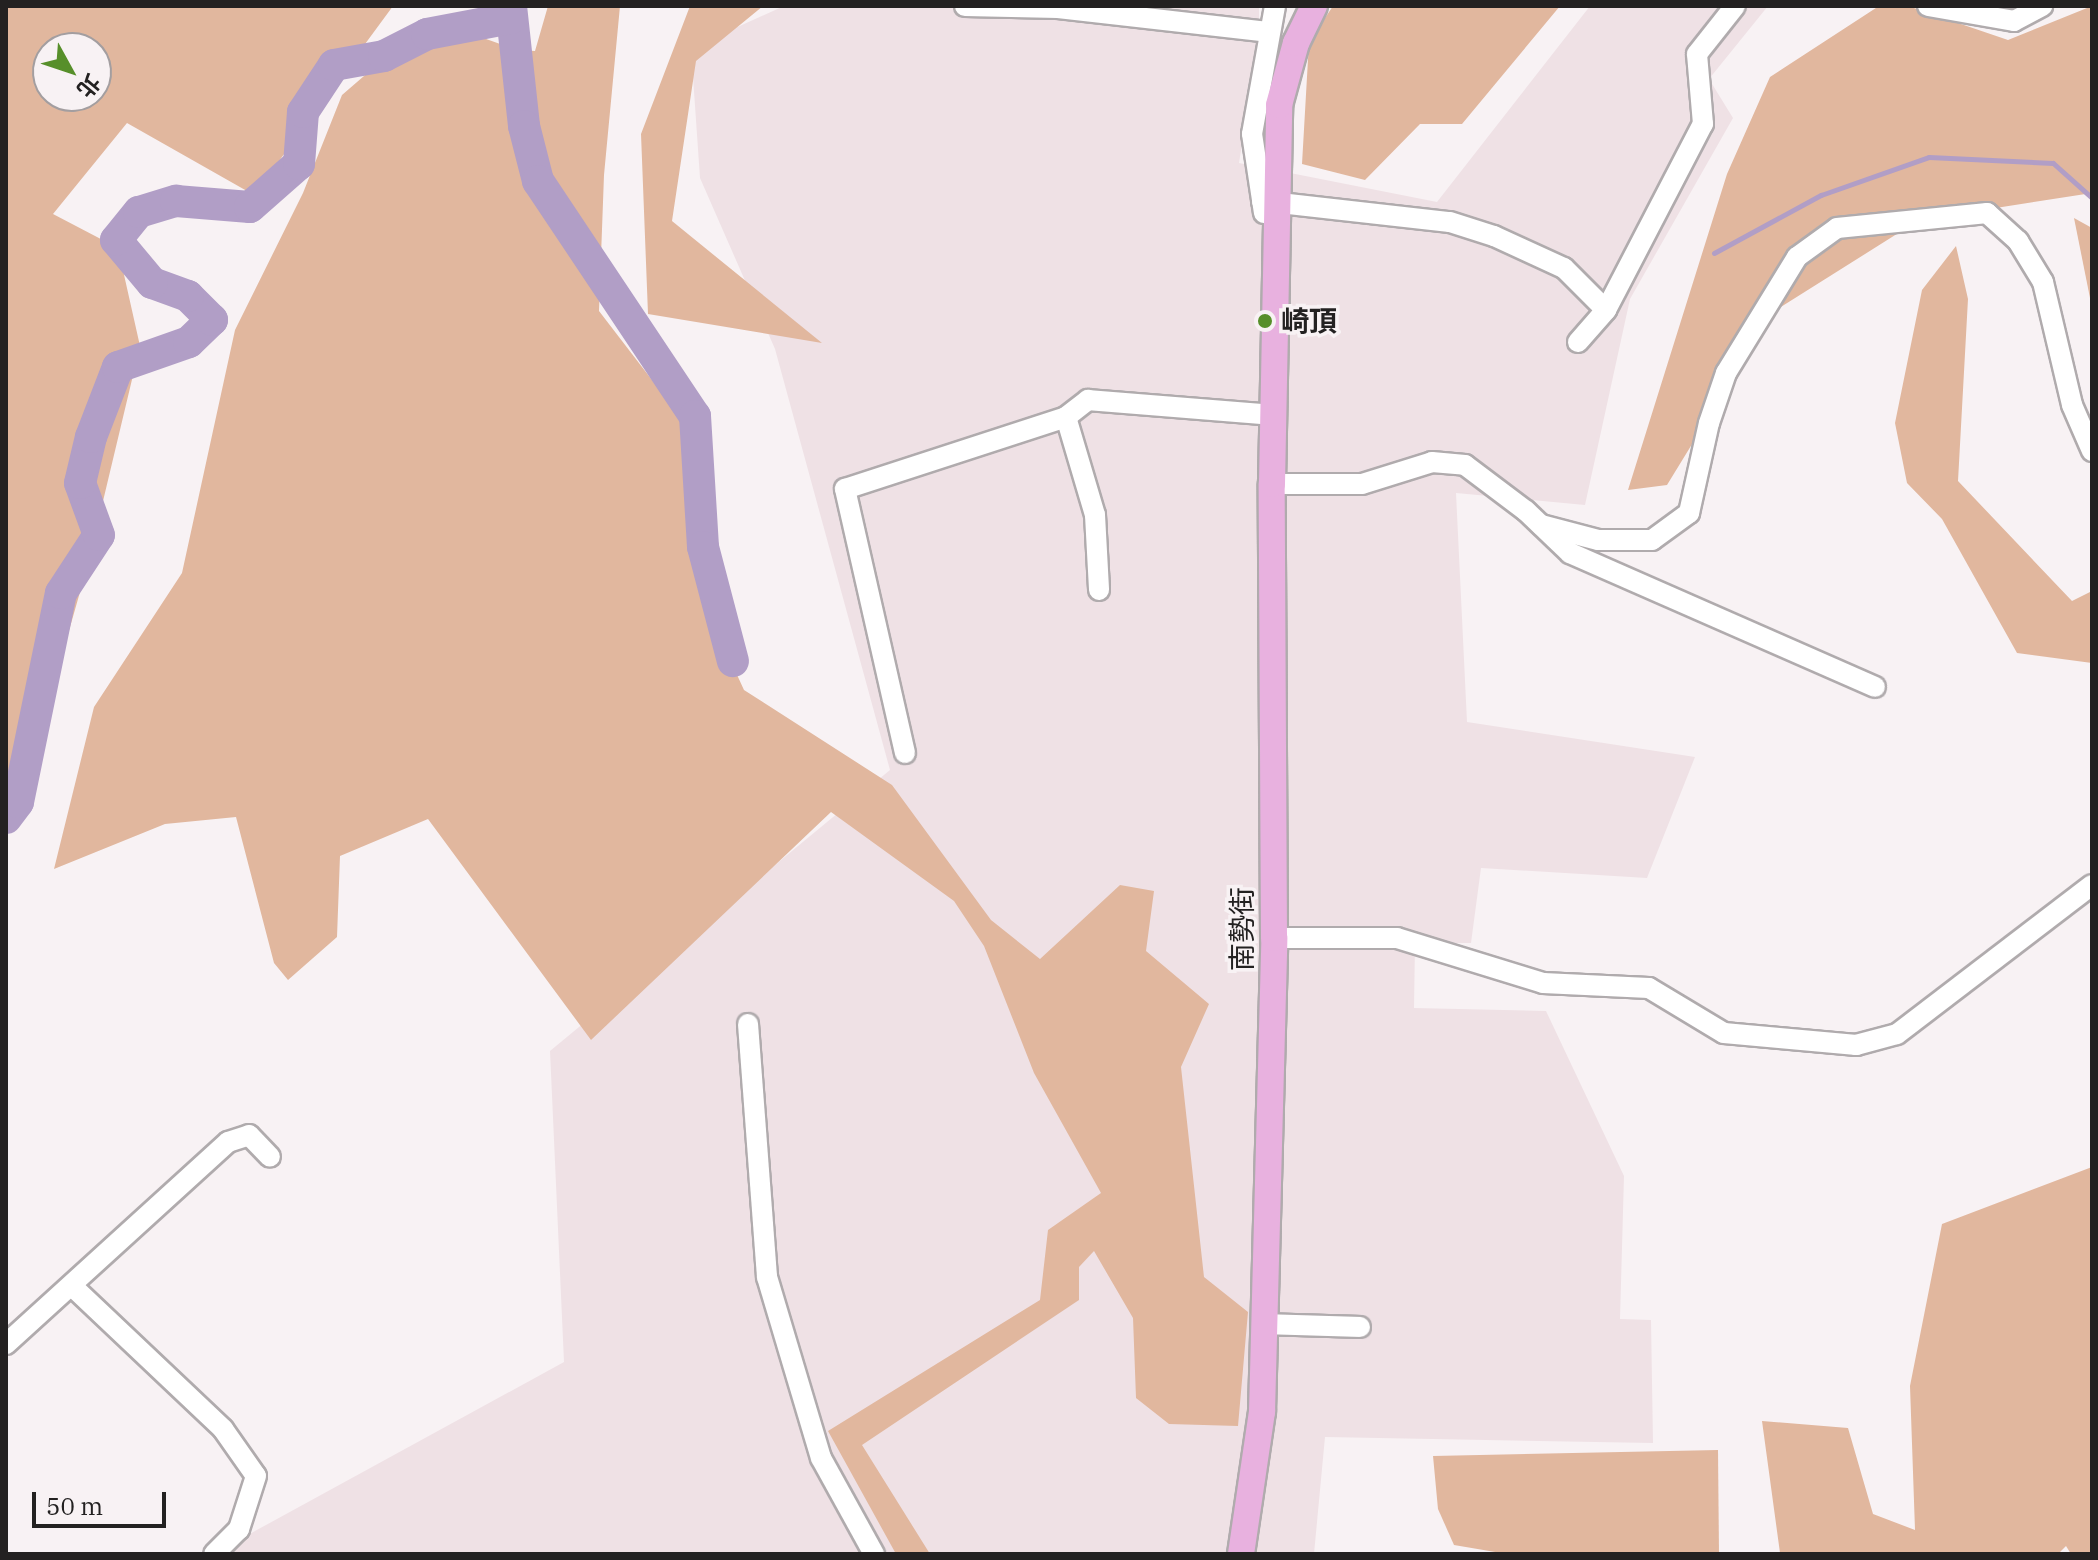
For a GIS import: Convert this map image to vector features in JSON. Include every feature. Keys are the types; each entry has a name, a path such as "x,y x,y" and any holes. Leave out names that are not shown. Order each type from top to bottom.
{"main road":[{"name":"南勢街","path":"1241,1554 1262,1412 1274,938 1272,484 1279,304 1271,204 1279,105 1296,43 1314,6"}],"street":[{"path":"965,6 1058,8 1268,32"},
{"path":"1275,6 1252,134 1271,204 1450,222 1494,236 1564,268 1606,310"},
{"path":"1578,342 1606,310 1703,124 1697,54 1735,6"},
{"path":"1928,6 2014,21 2042,6"},
{"path":"1541,525 1598,540 1652,540 1689,513 1709,423 1726,373 1797,257 1837,228 1987,213 2018,241 2043,282 2072,405 2092,451"},
{"path":"905,753 845,489 1066,417 1088,400 1273,415"},
{"path":"1066,417 1095,515 1099,590"},
{"path":"1272,484 1362,484 1432,462 1465,465 1541,525 1570,553 1875,687"},
{"path":"1274,938 1397,938 1543,983 1649,988 1724,1033 1856,1045 1897,1034 2092,885"},
{"path":"748,1024 767,1277 821,1458 874,1554"},
{"path":"6,1344 228,1142 249,1135 270,1157"},
{"path":"72,1286 223,1429 256,1476 239,1529 214,1554"},
{"path":"1264,1323 1360,1327"}],"shaded area":[{"path":"6,6 393,6 254,195 127,123 53,214 118,248 140,346 88,564 29,771 6,797"},
{"path":"548,6 620,6 604,175 599,311 685,423 703,601 744,690 892,785 991,920 1040,959 1120,885 1154,891 1146,951 1209,1004 1181,1067 1204,1277 1248,1312 1238,1426 1169,1424 1136,1398 1133,1318 1094,1251 1079,1267 1079,1300 862,1445 930,1554 896,1554 828,1431 1040,1300 1048,1230 1101,1193 1034,1073 984,946 954,901 831,812 591,1040 428,819 340,856 337,937 288,980 274,963 236,817 165,824 54,869 94,707 182,573 235,330 303,193 342,95 430,19 517,50 535,51"},
{"path":"690,6 763,6 696,61 672,221 822,343 648,314 641,134"},
{"path":"784,6 1259,6 1259,37 1239,163 1437,202 1590,6 1768,6 1709,79 1733,118 1630,299 1585,505 1456,493 1467,722 1695,757 1647,878 1481,868 1471,943 1415,943 1414,1008 1546,1011 1624,1176 1620,1319 1651,1320 1653,1443 1325,1437 1314,1554 213,1554 564,1362 550,1051 890,770 775,349 700,178 691,48"},
{"path":"1333,6 1560,6 1462,124 1420,124 1365,180 1302,164 1309,42"},
{"path":"1879,6 1908,6 2008,40 2092,6 2092,193 1919,220 1773,312 1667,485 1628,490 1727,174 1770,77"},
{"path":"2074,218 2092,228 2092,308"},
{"path":"1956,246 1968,299 1958,481 2072,601 2092,591 2092,663 2017,653 1942,519 1907,483 1895,423 1922,290"},
{"path":"2092,1167 2092,1554 2071,1554 2066,1546 2058,1554 1780,1553 1762,1421 1848,1428 1873,1514 1915,1530 1910,1386 1942,1224"},
{"path":"1718,1450 1719,1554 1507,1554 1454,1545 1438,1509 1433,1456"}],"waterway":[{"path":"511,6 524,126 538,181 695,416 703,547 733,661"},
{"path":"6,818 18,802 61,593 99,535 80,483 91,437 118,367 189,342 212,320 188,296 152,283 116,240 139,212 176,201 250,207 299,164 303,112 334,65 384,56 427,34 512,18"},
{"path":"1714,253 1821,195 1929,157 2053,163 2092,198"}],"place":[{"name":"崎頂","path":"1265,321"}]}
